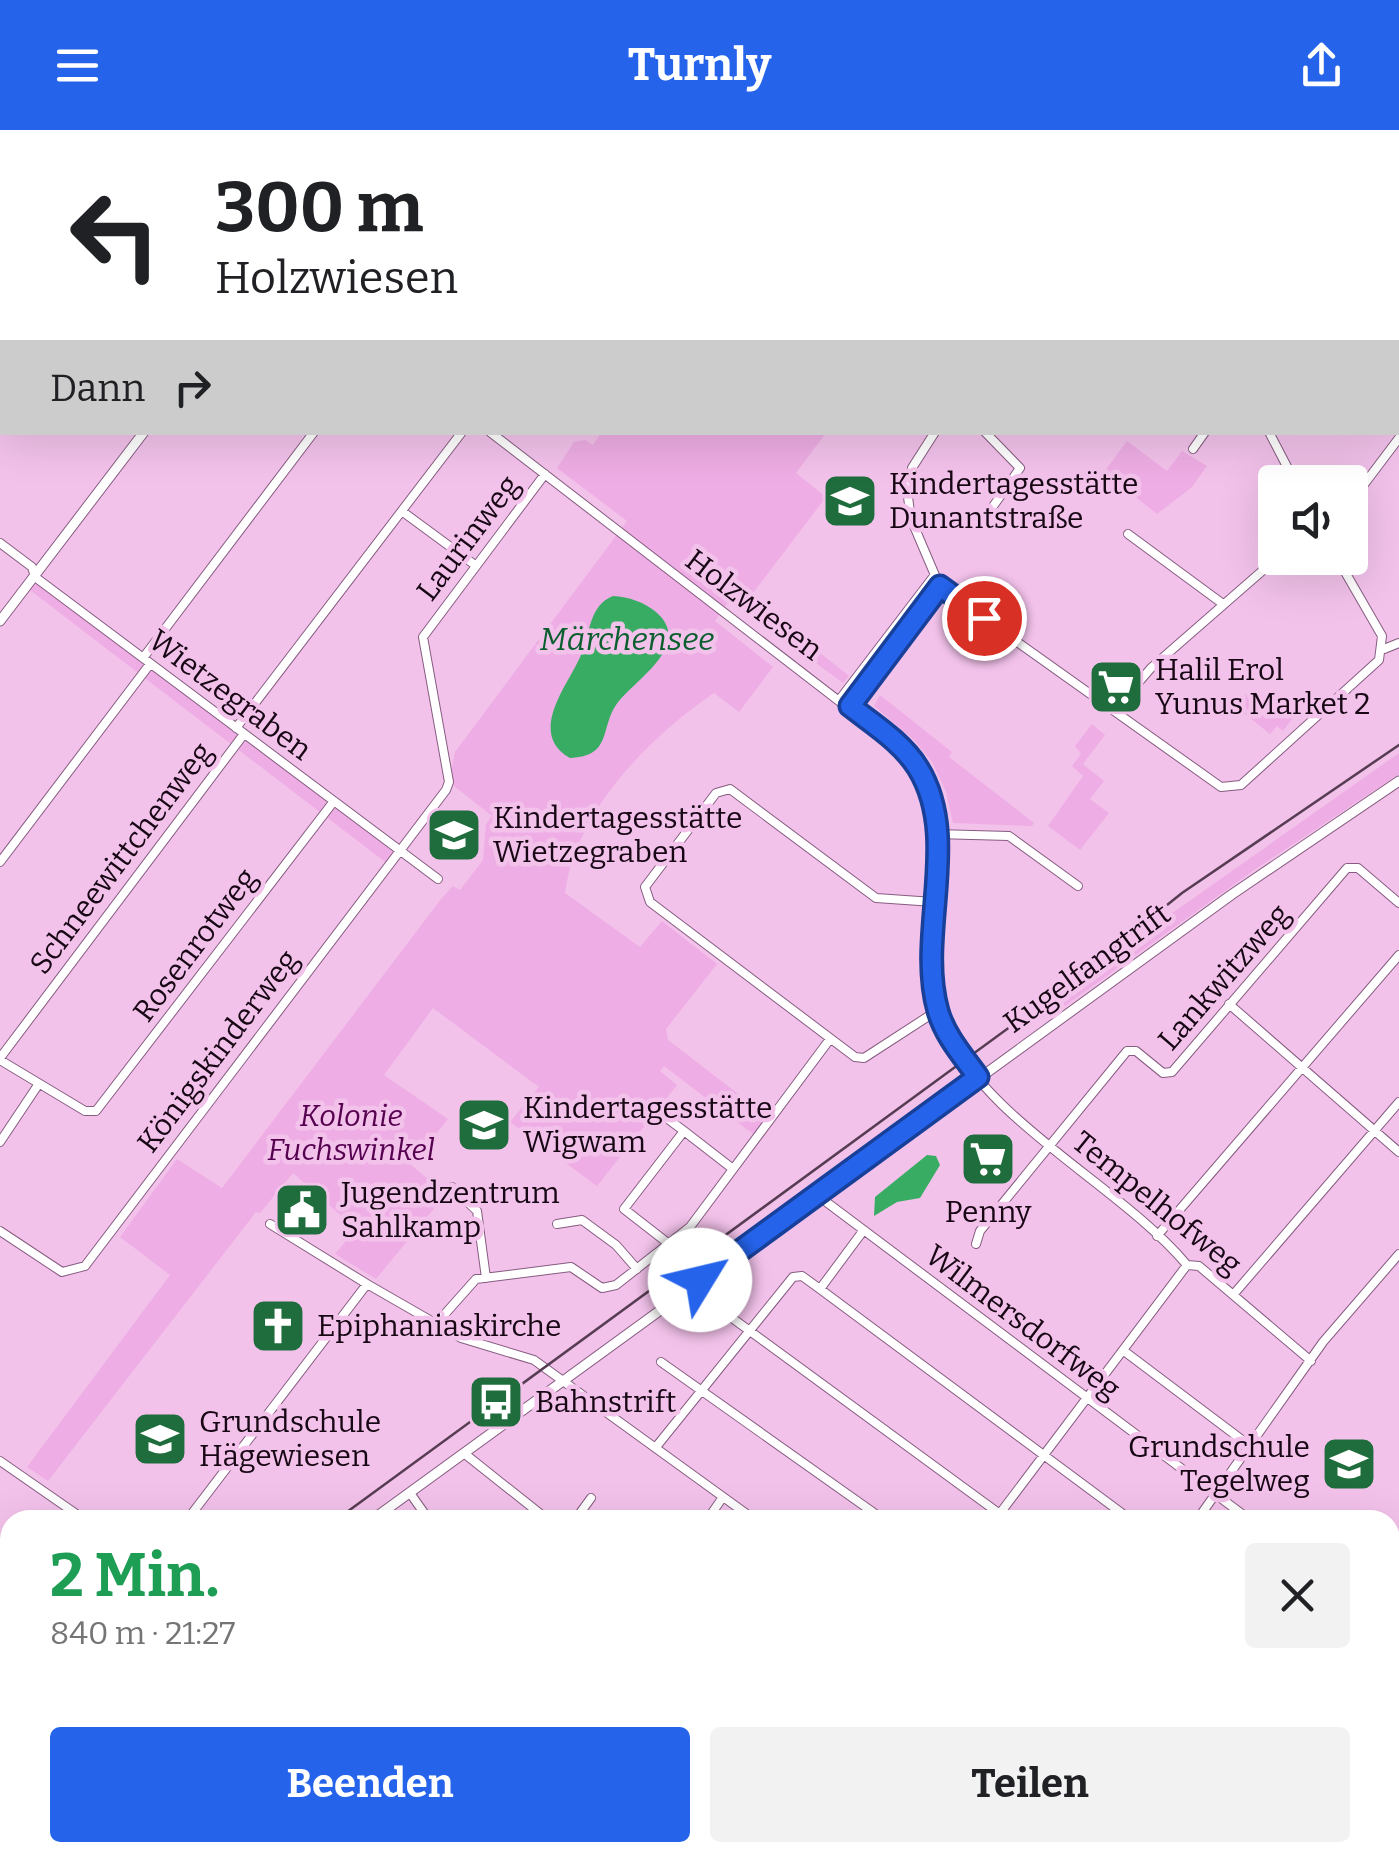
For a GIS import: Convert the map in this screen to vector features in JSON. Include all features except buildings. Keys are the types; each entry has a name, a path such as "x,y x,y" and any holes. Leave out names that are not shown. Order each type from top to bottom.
{"street":[{"path":"0,621 142,435"},
{"path":"0,862 312,435"},
{"name":"Schneewittchenweg","path":"0,1059 460,435"},
{"name":"Holzwiesen","path":"494,435 850,706 898,744 918,767 932,800 936,834 932,970 938,1010 950,1037 978,1077"},
{"path":"933,435 918,454 908,486 911,519 940,586 1221,788 1241,785 1379,660 1384,649 1382,636 1346,575"},
{"path":"989,435 1020,468 994,505"},
{"path":"1192,449 1203,435"},
{"path":"1271,435 1286,465"},
{"path":"1368,479 1399,438"},
{"name":"Laurinweg","path":"399,851 449,782 423,638 545,474"},
{"path":"403,512 476,566"},
{"path":"1128,534 1224,604"},
{"name":"Wietzegraben","path":"0,543 32,567 35,577 438,880"},
{"path":"1114,711 1151,668 1258,574"},
{"path":"840,699 934,576"},
{"path":"850,706 940,586"},
{"path":"1384,649 1399,643"},
{"name":"Kugelfangtrift","path":"386,1510 1230,895 1397,786"},
{"path":"934,902 876,898 730,789 716,793 644,887 650,902 855,1057 864,1058 938,1010"},
{"name":"Rosenrotweg","path":"38,1084 92,1114 334,801"},
{"path":"936,834 1009,836 1078,886"},
{"name":"Königskinderweg","path":"0,1231 70,1274 85,1266 399,851"},
{"name":"Lankwitzweg","path":"976,1244 980,1231 1127,1052 1136,1051 1168,1074 1347,868 1358,868 1399,903"},
{"path":"1157,1236 1399,955"},
{"path":"1229,1004 1399,1152"},
{"path":"436,1324 470,1284 486,1278 571,1268 610,1288 637,1269 690,1226 830,1039"},
{"path":"0,1059 38,1084 0,1142"},
{"name":"Tempelhofweg","path":"978,1077 1187,1265 1199,1266 1310,1361"},
{"path":"1233,1294 1399,1102"},
{"path":"656,1110 733,1169"},
{"path":"670,1244 624,1209 684,1131"},
{"path":"452,1187 477,1211 486,1278"},
{"name":"Wilmersdorfweg","path":"818,1196 1237,1510"},
{"path":"556,1224 582,1220 616,1245 637,1269"},
{"path":"270,1224 461,1338 526,1356 742,1510"},
{"path":"820,1289 864,1231"},
{"path":"1205,1510 1310,1361 1399,1254"},
{"path":"1006,1510 1187,1265"},
{"path":"656,1447 798,1274 1117,1510"},
{"path":"195,1510 367,1284"},
{"path":"728,1315 990,1510"},
{"path":"1124,1351 1250,1446"},
{"path":"661,1362 870,1510"},
{"path":"465,1454 535,1510"},
{"path":"0,1461 71,1510"},
{"path":"410,1492 422,1510"},
{"path":"713,1510 723,1496"},
{"path":"582,1510 591,1498"}],"green space":[{"name":"Kolonie Fuchswinkel","path":"600,435 824,435 796,473 826,497 750,597 849,676 843,683 730,600 715,621 773,667 739,712 714,693 641,754 619,779 584,833 565,893 640,947 662,921 717,964 666,1029 668,1040 771,1119 757,1137 664,1066 660,1071 677,1085 597,1186 510,1122 539,1087 433,1008 384,1075 448,1119 411,1165 446,1194 376,1279 335,1254 356,1229 293,1173 260,1213 256,1212 48,1481 27,1467 170,1275 120,1237 177,1159 222,1188 441,899 453,886 460,890 483,860 486,824 492,816 449,782 455,752 627,521 557,468 574,442 585,440 593,445"},
{"path":"1127,441 1167,471 1182,451 1207,466 1192,487 1157,514 1104,472"},
{"path":"35,577 399,851 389,865 26,587"},
{"path":"1246,694 1263,705 1271,695 1296,714 1283,731 1277,726 1270,734 1236,707"},
{"path":"880,695 952,752 949,757 1034,823 1032,826 953,823 946,792 932,762 913,739 874,706"},
{"path":"1092,724 1105,735 1083,764 1104,781 1090,799 1109,813 1080,850 1048,826 1083,776 1072,766 1081,754 1075,746"},
{"path":"1399,753 1399,774 1254,870 1051,1016 1046,1009 1161,921"}],"water":[{"name":"Märchensee","path":"613,596 636,601 656,612 666,625 665,650 616,705 599,747 570,758 557,748 551,735 554,708 581,655 595,613"},
{"path":"927,1155 936,1156 940,1165 920,1198 897,1202 874,1216 875,1197"}],"tram line":[{"path":"350,1510 1070,983 1182,893 1399,745"}],"place":[{"name":"Kindertagesstätte Dunantstraße","path":"850,501"},
{"name":"Halil Erol Yunus Market 2","path":"1116,687"},
{"name":"Kindertagesstätte Wietzegraben","path":"454,835"},
{"name":"Kindertagesstätte Wigwam","path":"484,1125"},
{"name":"Penny","path":"988,1159"},
{"name":"Jugendzentrum Sahlkamp","path":"302,1210"},
{"name":"Epiphaniaskirche","path":"278,1326"},
{"name":"Bahnstrift","path":"496,1402"},
{"name":"Grundschule Hägewiesen","path":"160,1439"},
{"name":"Grundschule Tegelweg","path":"1349,1464"}],"route":[{"path":"700,1280 978,1077 942,1024 934,991 936,834 927,784 898,744 850,706 940,586 984,618"}]}
